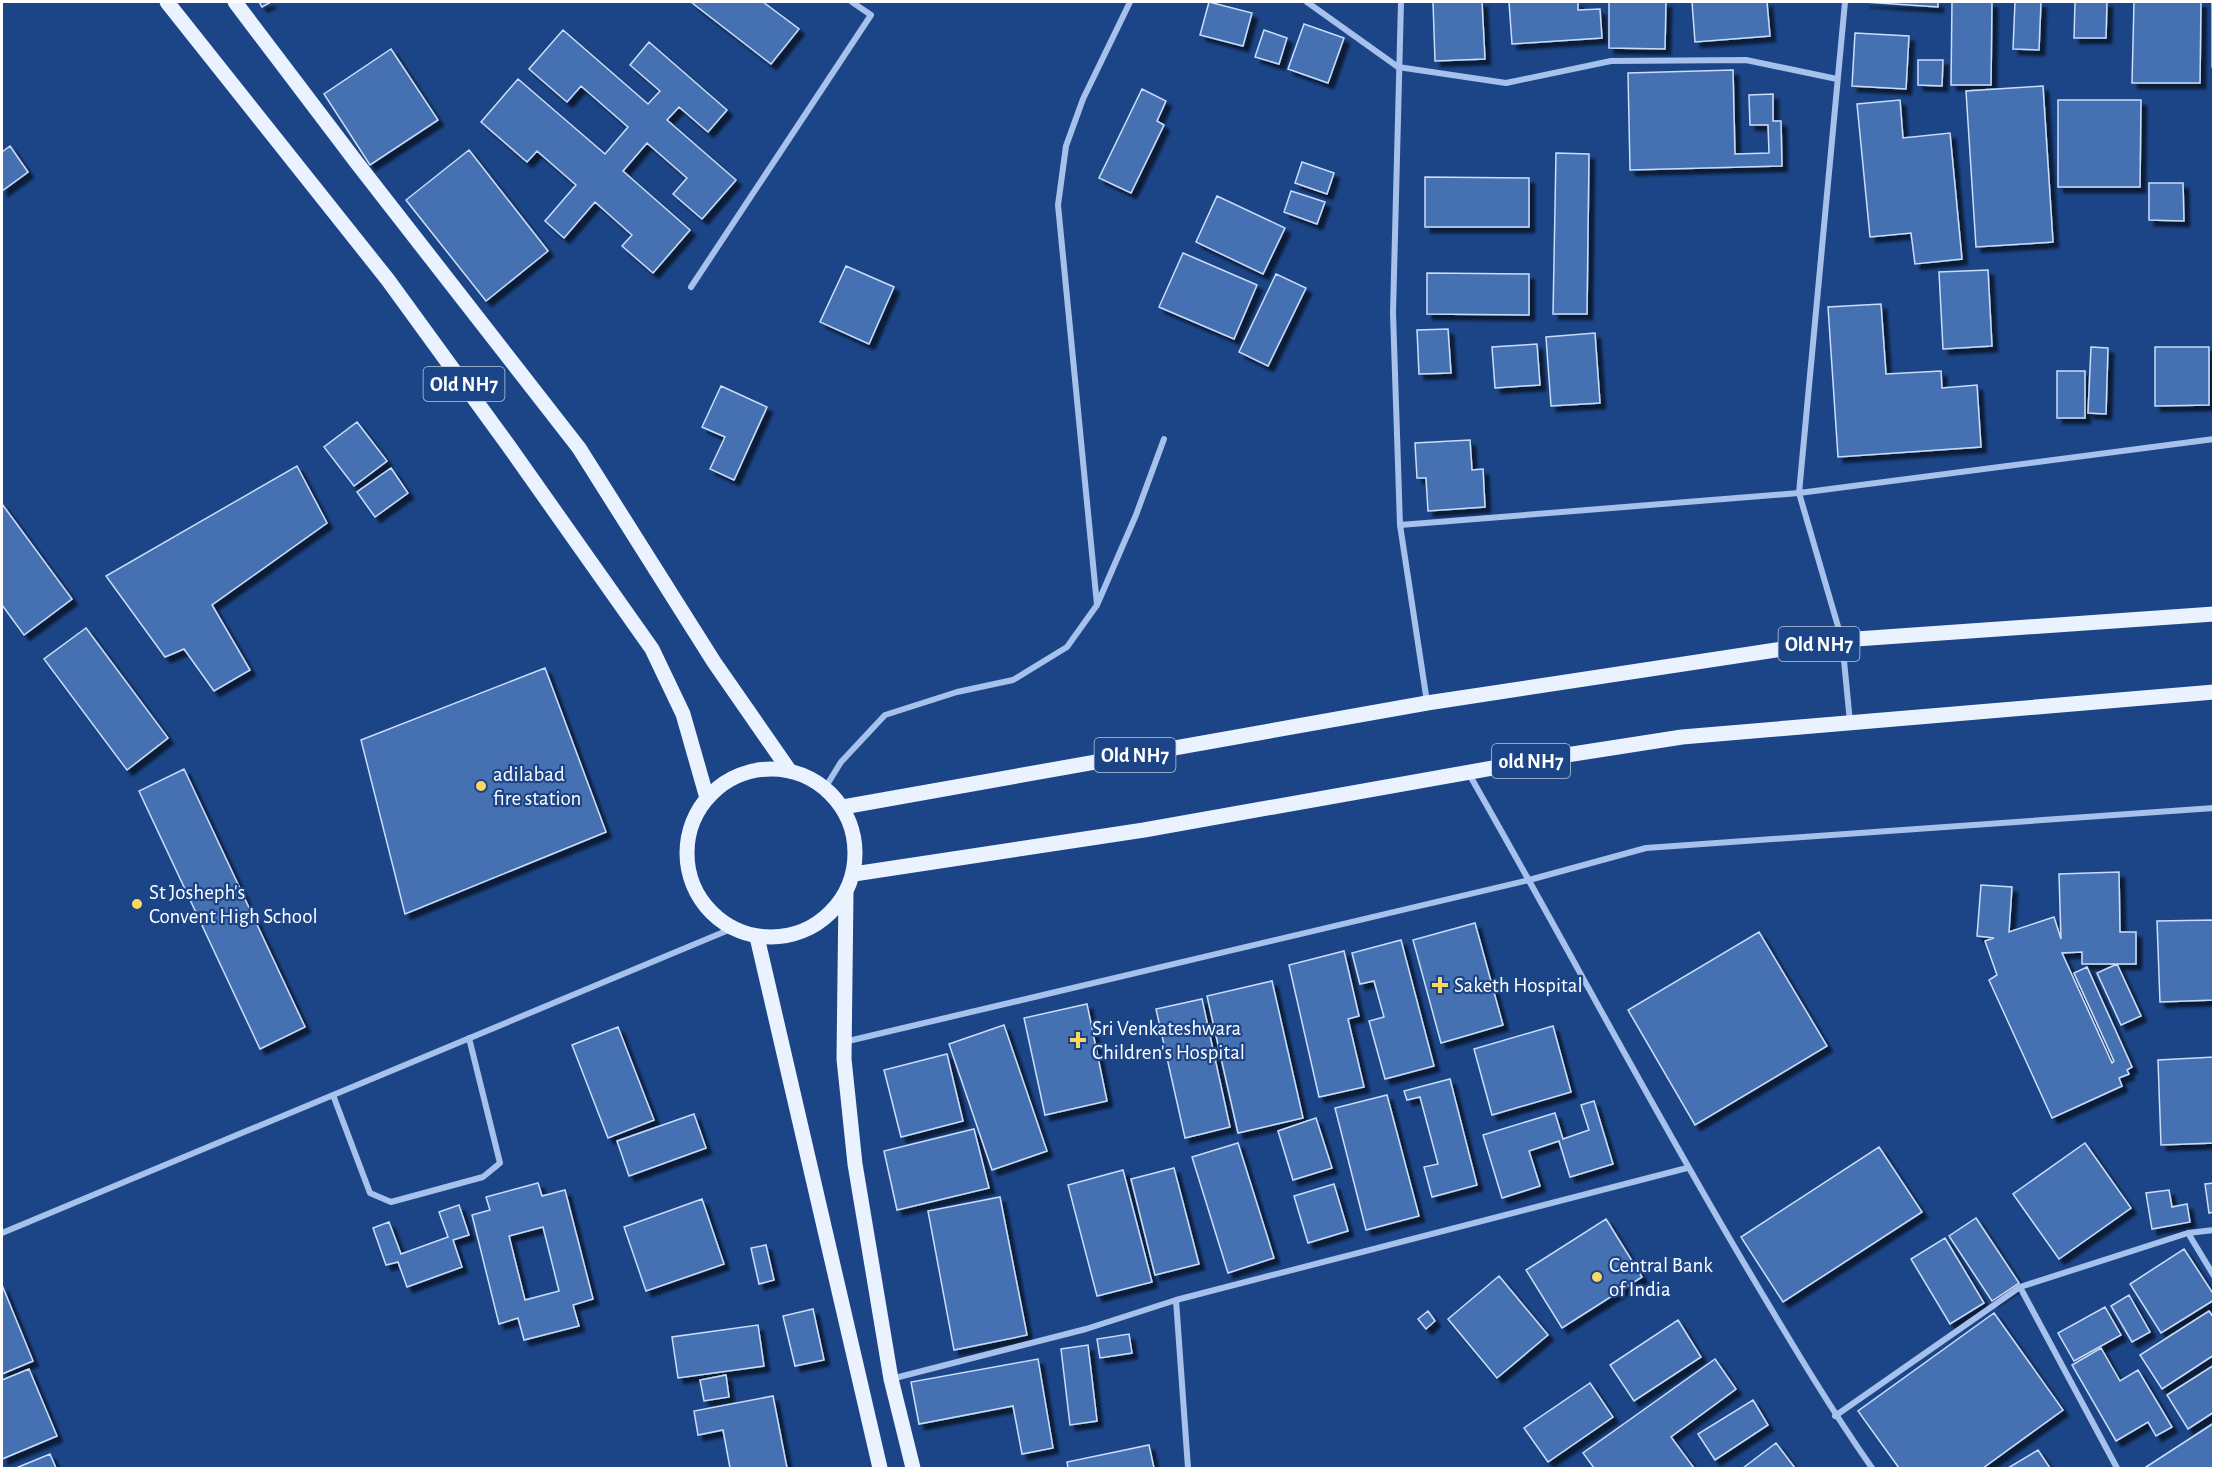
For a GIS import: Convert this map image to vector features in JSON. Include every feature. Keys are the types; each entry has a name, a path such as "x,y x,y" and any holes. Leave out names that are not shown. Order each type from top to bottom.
{"main road":[{"name":"Old NH7","path":"167,2 388,280 652,649 683,714 707,798"},
{"name":"Old NH7","path":"235,2 579,448 714,662 789,770"},
{"name":"Old NH7","path":"843,807 1427,703 1842,640 2214,614"},
{"name":"old NH7","path":"854,874 1143,830 1682,736 2214,692"},
{"path":"767,769 789,770 808,777 825,788 843,807 855,842 854,874 846,893 830,915 808,930 783,938 757,937 732,929 711,914 696,894 688,870 687,844 693,819 707,798 724,783 744,773 767,769"},
{"path":"846,893 843,1042 855,1164 891,1379 913,1468"},
{"path":"757,937 880,1468"}],"street":[{"path":"691,286 871,15 852,2"},
{"path":"1097,605 1058,205 1066,146 1083,99 1131,2"},
{"path":"1307,2 1398,67 1506,83 1611,61 1746,60 1837,79"},
{"path":"1401,2 1393,313 1400,525 1427,703"},
{"path":"1845,2 1799,493 1842,640 1850,722"},
{"path":"825,788 841,762 885,715 957,692 1013,680 1066,647 1097,605 1136,515 1164,439"},
{"path":"1400,525 1799,493 2214,439"},
{"path":"1468,772 1687,1168 1835,1416 1872,1468"},
{"path":"843,1042 1529,880 1646,848 2214,808"},
{"path":"2,1233 732,929"},
{"path":"333,1095 370,1193 391,1202 483,1177 500,1163 469,1038"},
{"path":"891,1379 1086,1329 1176,1300 1687,1168"},
{"path":"1835,1416 2020,1287 2188,1233 2214,1230"},
{"path":"2188,1233 2214,1276"},
{"path":"2020,1287 2117,1468"},
{"path":"1176,1300 1188,1468"}],"building":[{"path":"259,2 271,2 262,7"},
{"path":"691,2 763,2 799,29 771,64"},
{"path":"1209,2 1252,13 1243,46 1200,35"},
{"path":"1433,2 1482,2 1485,59 1435,61"},
{"path":"1509,2 1578,2 1578,10 1600,9 1602,38 1512,44"},
{"path":"1609,2 1666,2 1665,49 1609,48"},
{"path":"1692,2 1767,2 1770,36 1695,42"},
{"path":"1864,2 1938,2 1938,7"},
{"path":"1952,2 1992,2 1991,85 1951,85"},
{"path":"2015,2 2041,2 2039,50 2013,49"},
{"path":"2075,2 2107,2 2106,38 2074,38"},
{"path":"2134,2 2201,2 2200,83 2132,83"},
{"path":"2212,2 2214,2 2214,68 2212,67"},
{"path":"1304,24 1344,38 1328,83 1288,69"},
{"path":"563,30 648,104 660,91 630,65 649,42 727,110 708,132 679,107 667,120 736,180 702,219 673,194 687,178 647,143 623,171 690,230 653,273 622,246 632,235 595,202 564,238 545,221 576,185 537,151 527,162 481,122 518,79 605,154 628,127 581,86 567,102 529,69"},
{"path":"1264,30 1287,38 1279,64 1255,57"},
{"path":"1855,33 1909,36 1906,89 1852,86"},
{"path":"391,49 438,120 370,165 324,94"},
{"path":"1918,60 1943,60 1942,86 1918,85"},
{"path":"1733,70 1735,154 1769,153 1768,125 1750,125 1749,95 1773,94 1773,121 1781,121 1782,166 1630,170 1628,73"},
{"path":"2043,86 2053,242 1976,247 1966,91"},
{"path":"1142,89 1166,101 1157,121 1164,125 1131,193 1099,178"},
{"path":"1900,100 1903,138 1950,133 1962,259 1915,264 1911,233 1870,237 1857,104"},
{"path":"2058,100 2141,100 2140,187 2058,187"},
{"path":"10,146 28,172 2,191 2,152"},
{"path":"469,150 548,251 486,301 406,200"},
{"path":"1556,153 1589,154 1587,314 1553,314"},
{"path":"1302,162 1334,173 1327,194 1295,183"},
{"path":"1425,177 1529,178 1529,227 1425,227"},
{"path":"2149,183 2183,183 2184,221 2149,220"},
{"path":"1291,191 1325,202 1317,224 1284,212"},
{"path":"1217,196 1285,228 1263,274 1196,242"},
{"path":"1183,253 1257,285 1234,339 1159,307"},
{"path":"846,266 894,287 869,344 820,322"},
{"path":"1988,270 1992,346 1943,349 1939,272"},
{"path":"1427,273 1529,274 1529,315 1427,314"},
{"path":"1276,274 1306,288 1268,366 1239,352"},
{"path":"1881,304 1886,374 1941,371 1942,388 1977,385 1981,447 1838,457 1828,307"},
{"path":"1448,329 1451,373 1419,374 1417,330"},
{"path":"1595,333 1600,403 1551,406 1546,337"},
{"path":"1537,344 1540,385 1495,388 1492,347"},
{"path":"2091,347 2108,348 2106,414 2088,413"},
{"path":"2155,347 2209,347 2209,405 2155,406"},
{"path":"2057,371 2085,371 2085,418 2057,418"},
{"path":"721,386 767,407 734,480 710,469 725,437 702,427"},
{"path":"357,422 387,461 354,486 324,447"},
{"path":"1470,440 1472,470 1483,469 1485,507 1428,511 1426,478 1417,478 1415,443"},
{"path":"297,466 327,523 212,605 250,670 214,691 184,649 165,657 106,576"},
{"path":"391,468 408,493 375,517 357,492"},
{"path":"2,504 72,599 24,635 2,605"},
{"path":"86,628 168,738 127,770 44,659"},
{"name":"adilabad fire station","path":"545,668 606,832 405,914 361,740"},
{"path":"184,769 305,1027 260,1049 139,791"},
{"path":"2119,872 2120,932 2136,932 2136,964 2082,964 2082,952 2062,953 2112,1063 2114,1061 2074,973 2087,967 2132,1067 2127,1070 2129,1074 2119,1078 2122,1086 2052,1118 1989,980 1997,975 1985,941 1994,938 1977,936 1981,885 2012,887 2009,932 2054,917 2061,939 2059,874"},
{"path":"2214,920 2214,1000 2160,1002 2157,921"},
{"path":"1475,923 1503,1025 1441,1043 1413,940"},
{"path":"1759,932 1827,1046 1695,1125 1628,1010"},
{"path":"1401,940 1434,1066 1385,1079 1369,1021 1384,1017 1374,981 1360,984 1352,953"},
{"path":"1344,951 1359,1016 1348,1019 1364,1087 1319,1097 1289,965"},
{"path":"2117,964 2141,1016 2121,1025 2097,973"},
{"path":"1272,981 1303,1118 1238,1133 1207,996"},
{"path":"1202,999 1230,1127 1185,1138 1156,1009"},
{"path":"1087,1004 1107,1101 1045,1115 1024,1018"},
{"path":"1004,1025 1047,1151 992,1170 949,1044"},
{"path":"1553,1026 1571,1092 1492,1115 1474,1049"},
{"path":"618,1027 654,1120 608,1138 572,1045"},
{"path":"947,1054 963,1121 901,1137 884,1070"},
{"path":"2214,1057 2214,1143 2161,1145 2158,1060"},
{"path":"1450,1079 1477,1185 1432,1197 1424,1167 1438,1164 1420,1097 1407,1100 1404,1091"},
{"path":"1387,1095 1419,1216 1366,1230 1335,1108"},
{"path":"1594,1101 1613,1164 1570,1177 1559,1141 1529,1151 1540,1186 1502,1198 1483,1135 1555,1113 1563,1139 1589,1130 1581,1105"},
{"path":"694,1114 706,1148 629,1176 617,1141"},
{"path":"1316,1118 1332,1168 1293,1180 1278,1131"},
{"path":"974,1129 989,1188 897,1210 884,1151"},
{"path":"1238,1143 1274,1258 1228,1273 1192,1157"},
{"path":"2085,1143 2131,1208 2059,1259 2013,1194"},
{"path":"1879,1147 1922,1212 1783,1302 1741,1237"},
{"path":"1174,1168 1199,1264 1155,1275 1131,1179"},
{"path":"1123,1170 1152,1282 1097,1296 1068,1185"},
{"path":"538,1183 542,1196 565,1190 593,1299 573,1305 579,1326 524,1340 518,1318 499,1324 472,1215 490,1210 486,1197","holes":["543,1227 559,1291 525,1300 509,1236"]},
{"path":"2214,1183 2214,1212 2209,1213 2205,1184"},
{"path":"1334,1184 1348,1231 1308,1243 1294,1196"},
{"path":"2169,1190 2172,1207 2187,1204 2190,1222 2152,1229 2146,1193"},
{"path":"1000,1197 1027,1335 954,1350 928,1211"},
{"path":"702,1199 724,1264 646,1291 624,1227"},
{"path":"459,1205 469,1235 453,1240 462,1267 407,1287 398,1262 386,1265 373,1228 389,1222 401,1254 448,1237 439,1212"},
{"path":"1976,1218 2019,1283 1992,1301 1949,1236"},
{"path":"1606,1219 1642,1277 1562,1328 1526,1270"},
{"path":"1945,1238 1984,1303 1950,1324 1911,1259"},
{"path":"766,1245 774,1280 759,1284 751,1248"},
{"path":"2184,1249 2214,1295 2214,1300 2161,1333 2130,1284"},
{"path":"1499,1276 1548,1335 1497,1378 1448,1319"},
{"path":"2,1285 33,1361 2,1374"},
{"path":"2129,1295 2150,1332 2132,1342 2111,1306"},
{"path":"2105,1307 2121,1335 2074,1361 2058,1333"},
{"path":"813,1309 824,1360 795,1366 783,1316"},
{"path":"1428,1311 1435,1321 1426,1329 1418,1319"},
{"path":"2209,1311 2214,1318 2214,1355 2162,1389 2140,1355"},
{"path":"1994,1313 2063,1410 1983,1468 1899,1468 1858,1411"},
{"path":"1678,1320 1701,1357 1634,1401 1610,1365"},
{"path":"758,1325 764,1366 678,1378 672,1337"},
{"path":"1129,1334 1132,1353 1100,1358 1097,1339"},
{"path":"1088,1345 1097,1421 1070,1425 1061,1349"},
{"path":"2101,1348 2120,1381 2138,1370 2172,1427 2156,1436 2148,1422 2116,1441 2072,1365"},
{"path":"1038,1359 1053,1448 1022,1454 1013,1406 919,1424 911,1382"},
{"path":"1715,1359 1736,1389 1671,1437 1694,1468 1594,1468 1583,1453"},
{"path":"2214,1365 2214,1412 2188,1429 2167,1395"},
{"path":"29,1369 57,1436 2,1459 2,1380"},
{"path":"726,1375 729,1397 704,1401 700,1380"},
{"path":"1590,1383 1613,1417 1548,1462 1524,1428"},
{"path":"773,1396 787,1468 730,1468 723,1430 698,1435 694,1411"},
{"path":"1753,1400 1768,1425 1715,1460 1698,1434"},
{"path":"2214,1423 2214,1468 2146,1467"},
{"path":"1776,1443 1795,1468 1743,1468"},
{"path":"1149,1445 1154,1468 1068,1468 1067,1462"},
{"path":"2038,1450 2050,1468 2008,1468"},
{"path":"50,1454 56,1468 16,1468"}],"place":[{"name":"adilabad fire station","path":"481,786"},
{"name":"St Josheph's Convent High School","path":"137,904"},
{"name":"Saketh Hospital","path":"1440,985"},
{"name":"Sri Venkateshwara Children's Hospital","path":"1078,1040"},
{"name":"Central Bank of India","path":"1597,1277"}]}
